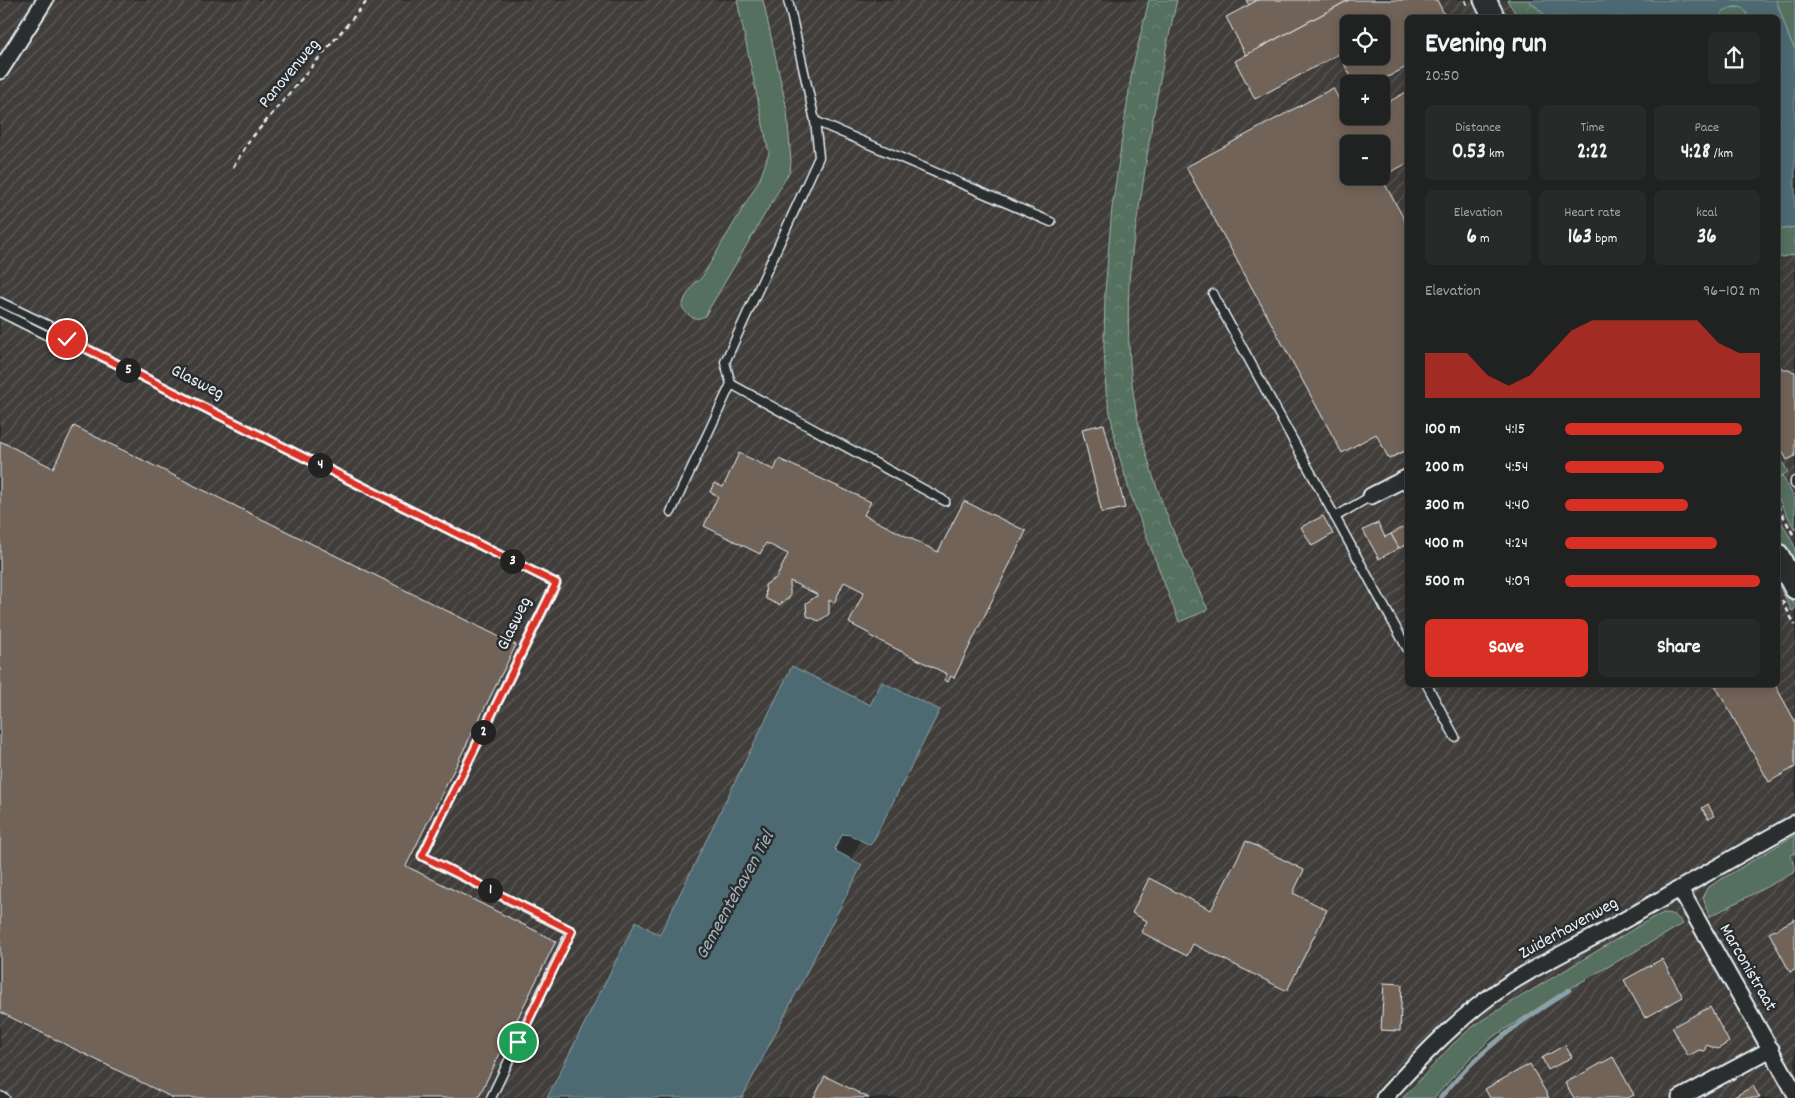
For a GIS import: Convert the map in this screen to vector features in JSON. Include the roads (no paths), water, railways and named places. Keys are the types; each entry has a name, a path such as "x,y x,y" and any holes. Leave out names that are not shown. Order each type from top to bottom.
{"main road":[{"path":"1485,0 1492,15"},
{"path":"1780,563 1788,594"}],"street":[{"path":"0,71 44,0"},
{"path":"1371,496 1405,478"},
{"name":"Zuiderhavenweg","path":"1384,1098 1428,1049 1489,997 1795,823"},
{"name":"Marconistraat","path":"1680,889 1795,1093"},
{"path":"1680,1098 1771,1049"}],"lane":[{"path":"671,512 731,384 726,362 819,157 815,121 788,0"},
{"path":"815,121 1051,222"},
{"path":"1213,294 1405,645"},
{"name":"Glasweg","path":"0,302 52,327 67,339 556,583 422,856 572,931 491,1098"},
{"name":"Glasweg","path":"0,312 48,336 67,339"},
{"path":"731,384 945,501"},
{"path":"1335,517 1371,496"},
{"path":"1428,687 1455,736"},
{"path":"0,1096 4,1098"}],"water":[{"path":"1529,0 1776,0 1795,49 1795,227 1780,230 1780,15 1747,15 1741,8 1734,7 1722,12 1721,15 1545,15"},
{"name":"Gemeentehaven Tiel","path":"792,666 870,705 882,682 940,710 872,843 870,845 850,835 843,834 835,848 836,851 862,865 742,1098 547,1098 636,921 659,935"}],"waterway":[{"path":"1440,1098 1469,1066 1492,1045 1530,1016 1569,990"}]}
